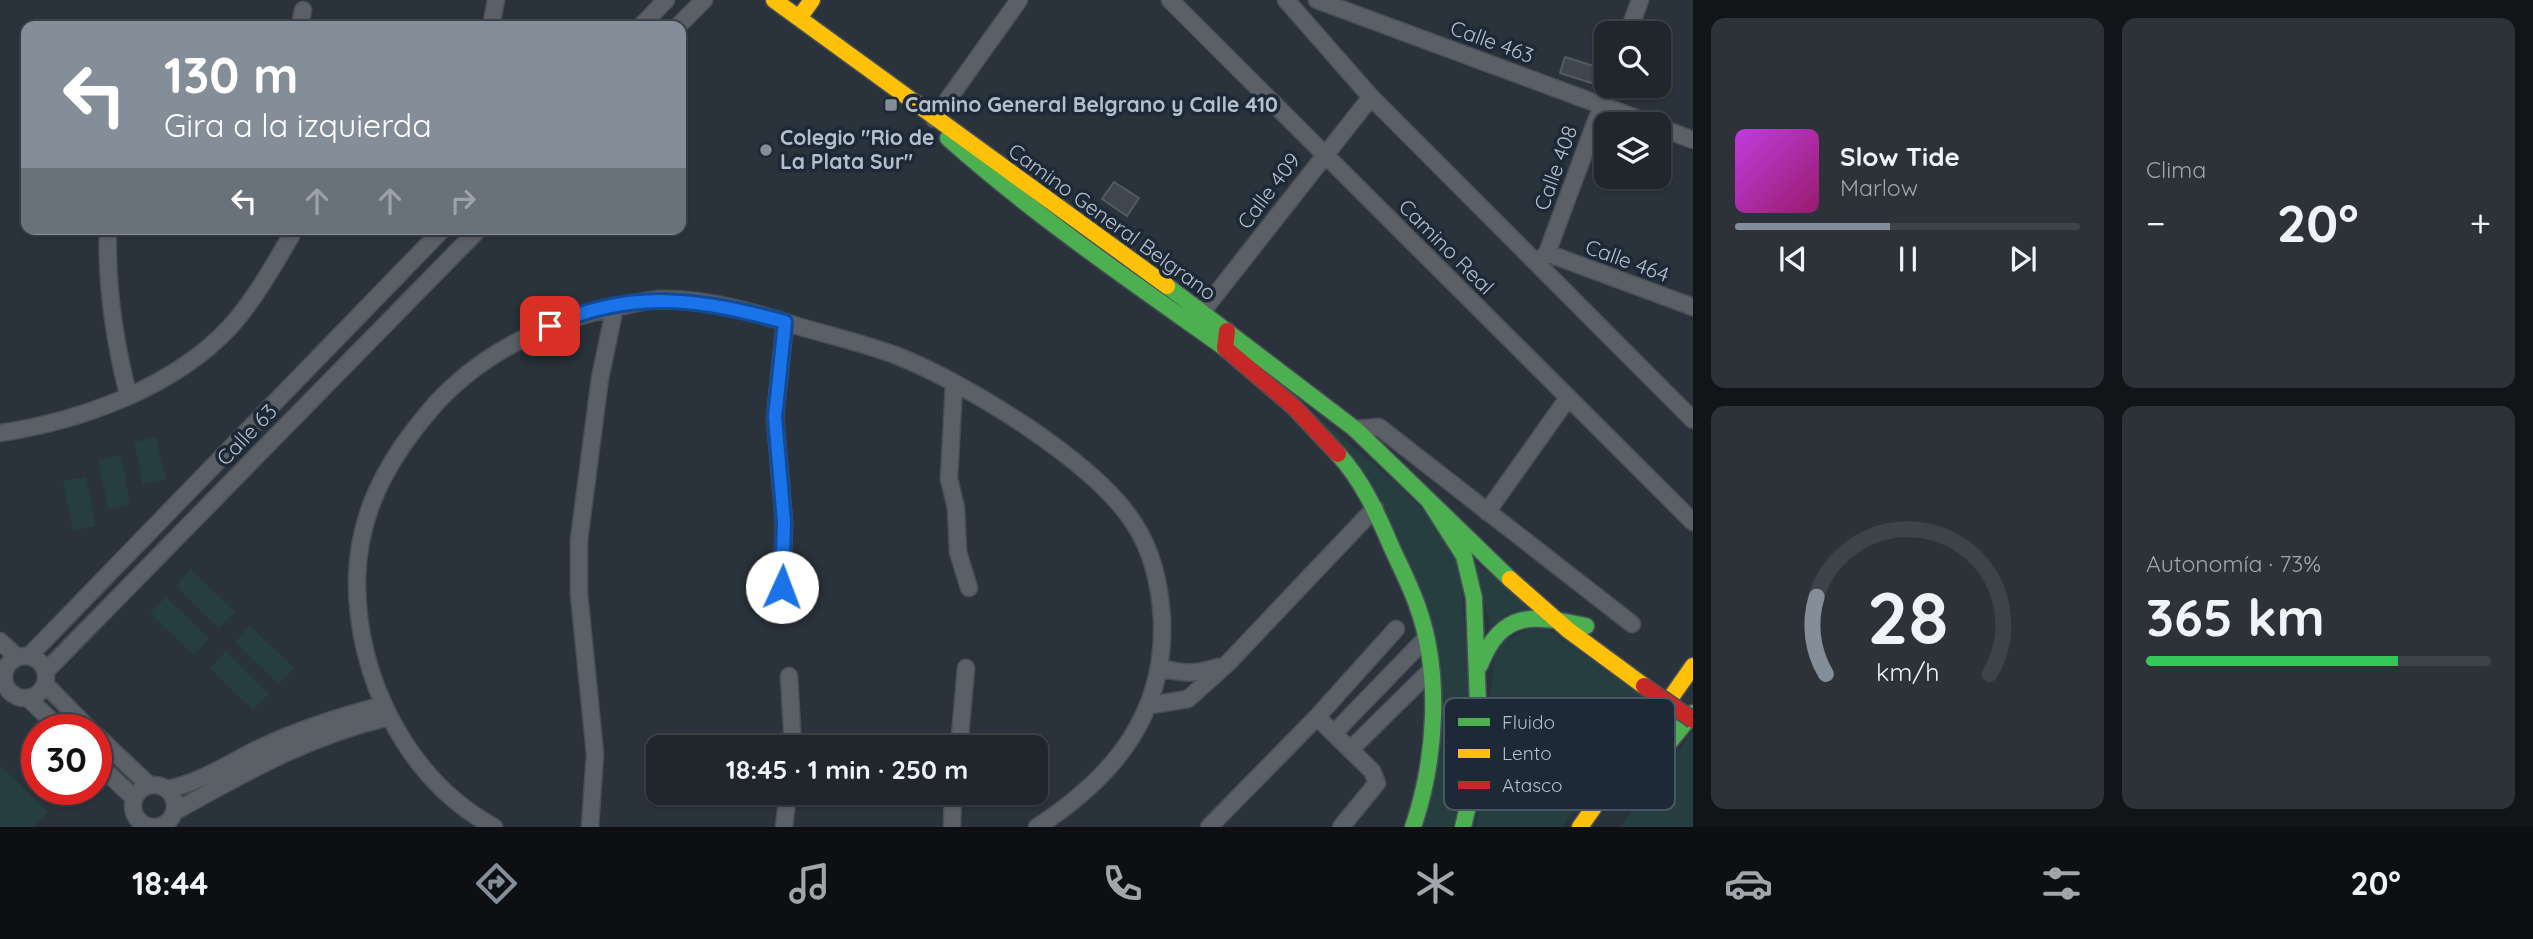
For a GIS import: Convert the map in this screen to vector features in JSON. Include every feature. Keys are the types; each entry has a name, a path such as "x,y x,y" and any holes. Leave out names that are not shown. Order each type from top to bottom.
{"main road":[{"name":"Camino General Belgrano","path":"774,0 1202,312 1355,429 1554,619 1648,680 1693,702"},
{"path":"799,18 812,0"},
{"path":"934,119 944,134 986,172 1225,348 1295,408 1349,467 1375,508 1418,607 1426,638 1431,670 1430,746 1420,807 1413,827"},
{"path":"1225,348 1227,331"},
{"name":"Camino General Belgrano","path":"1417,489 1464,523 1668,698"},
{"path":"1429,501 1453,535 1471,575 1479,698"},
{"path":"1479,668 1491,638 1500,628 1523,618 1554,619 1586,626"},
{"path":"1671,698 1693,666"},
{"path":"1675,727 1693,702"},
{"name":"Camino General Belgrano","path":"1675,704 1693,720"},
{"path":"1675,735 1693,713"},
{"path":"1580,827 1592,810"}],"street":[{"path":"492,21 496,0"},
{"path":"646,21 666,0"},
{"path":"683,21 704,0"},
{"path":"934,119 1019,0"},
{"name":"Camino Real","path":"1170,0 1693,522"},
{"name":"Calle 463","path":"1317,0 1620,112"},
{"path":"1632,21 1640,0"},
{"path":"1296,4 1371,97 1542,258 1693,420"},
{"path":"301,21 303,10"},
{"name":"Calle 409","path":"1202,312 1323,154 1371,97"},
{"name":"Calle 408","path":"1542,258 1605,98"},
{"path":"1671,132 1693,140"},
{"path":"108,235 112,327 128,394"},
{"path":"0,433 83,413 159,380 195,357 228,328 254,297 291,235"},
{"name":"Calle 63","path":"23,656 437,235"},
{"name":"Calle 63","path":"45,677 473,235"},
{"name":"Calle 464","path":"1542,258 1693,307"},
{"path":"486,825 428,774 386,711 366,650 357,582 359,544 376,487 412,432 453,385 498,352 569,318 660,299 723,304 897,356 954,384 1038,434 1085,471 1118,502 1136,526 1156,571 1161,603 1161,668 1151,705 1136,732 1098,777 1037,827"},
{"path":"590,827 596,754 579,594 579,540 600,378 615,307"},
{"path":"782,587 784,522 775,417 785,322"},
{"path":"954,384 949,479 956,508 958,552 970,588"},
{"path":"1487,512 1568,398"},
{"path":"1355,429 1379,427 1632,624"},
{"path":"1151,705 1188,699 1227,664 1375,508"},
{"path":"1209,827 1317,717 1396,629"},
{"path":"1334,733 1426,638"},
{"path":"0,641 23,656 40,661 45,677 76,714"},
{"path":"23,656 8,664 2,674 8,690 20,698 28,698 38,693 45,677"},
{"path":"1161,668 1181,674 1198,674 1227,664"},
{"path":"959,735 966,668"},
{"path":"1352,749 1431,670"},
{"path":"789,676 792,735"},
{"path":"28,698 44,714"},
{"path":"112,750 149,785 168,789 204,777 257,749 298,733 386,711"},
{"path":"149,785 134,798 133,811 139,824 162,826 174,812 277,755 386,711"},
{"path":"1317,717 1352,749 1372,771 1377,783 1341,827"},
{"path":"112,777 134,798"},
{"path":"168,789 175,799 174,812"},
{"path":"784,827 787,805"},
{"path":"951,827 952,805"}],"green space":[{"path":"1258,365 1399,486 1429,516 1459,560 1471,698 1444,698 1444,810 1457,810 1455,827 1421,827 1438,743 1394,530"},
{"path":"156,437 166,479 143,484 134,442"},
{"path":"121,455 130,505 108,509 98,460"},
{"path":"86,477 96,526 73,531 63,481"},
{"path":"1474,561 1535,608 1490,626"},
{"path":"191,569 235,612 219,628 176,586"},
{"path":"166,597 209,639 193,655 150,613"},
{"path":"1541,624 1645,698 1490,698 1496,644"},
{"path":"250,626 294,668 278,684 235,642"},
{"path":"226,651 269,694 253,710 210,668"},
{"path":"1693,731 1693,827 1620,827 1633,810 1675,810 1675,755"},
{"path":"0,765 21,786 21,805 41,805 48,812 33,827 0,827"},
{"path":"1478,810 1575,810 1563,827 1476,827"}],"building":[{"path":"1565,57 1594,66 1594,84 1560,73"},
{"path":"1114,182 1139,198 1127,216 1102,199"}],"traffic: fast":[{"path":"948,138 1049,221 1225,348"},
{"path":"1167,286 1355,429 1510,579"},
{"path":"1338,454 1362,486 1374,509 1411,590 1425,631 1433,687 1433,716 1427,774 1413,827"},
{"path":"1429,501 1464,556 1474,598 1478,698"},
{"path":"1480,665 1499,634 1509,625 1522,620 1551,620 1586,626"},
{"path":"1675,735 1693,713"},
{"path":"1463,827 1467,810"}],"traffic: slow":[{"path":"774,0 1167,286"},
{"path":"799,18 812,0"},
{"path":"1510,579 1568,630 1644,686"},
{"path":"1671,698 1693,666"},
{"path":"1580,827 1592,810"}],"traffic: jam":[{"path":"1227,331 1225,348 1295,408 1338,454"},
{"path":"1644,686 1661,698"},
{"path":"1675,708 1693,720"}],"place":[{"name":"Camino General Belgrano y Calle 410","path":"891,105"},
{"name":"Colegio \"Rio de La Plata Sur\"","path":"766,150"}],"route":[{"path":"550,326 569,318 660,299 723,304 785,322 775,417 784,522 782,587"}]}
